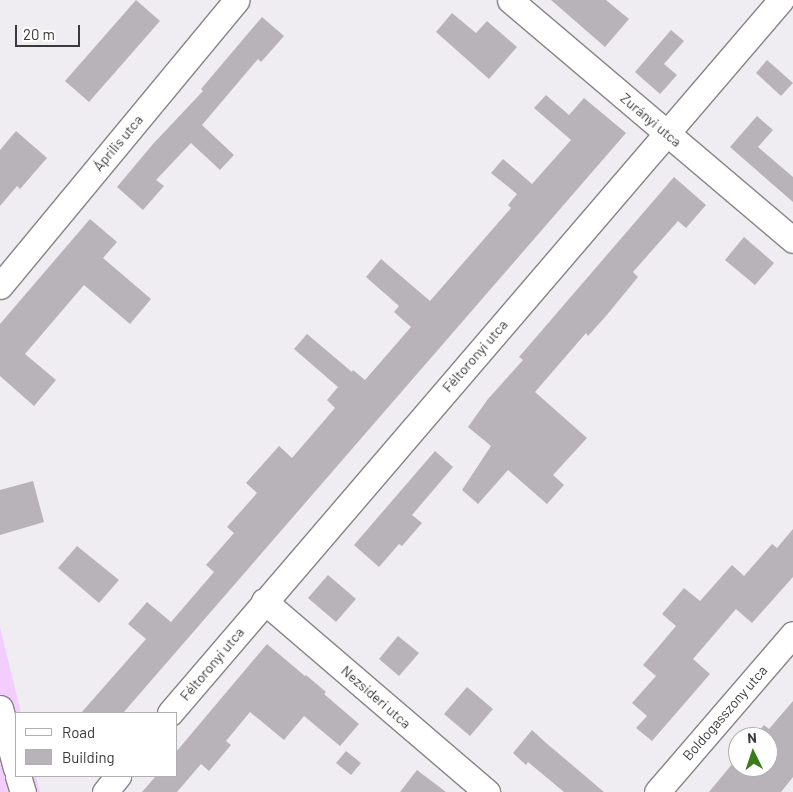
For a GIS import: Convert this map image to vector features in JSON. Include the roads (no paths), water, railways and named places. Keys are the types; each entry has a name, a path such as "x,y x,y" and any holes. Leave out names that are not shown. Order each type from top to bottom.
{"street":[{"name":"Április utca","path":"0,286 237,0"},
{"name":"Zurányi utca","path":"510,0 793,240"},
{"name":"Féltoronyi utca","path":"171,712 781,0"},
{"name":"Nezsideri utca","path":"264,601 487,792"},
{"name":"Boldogasszony utca","path":"657,792 793,634"},
{"path":"0,708 15,764"},
{"path":"18,777 22,792"},
{"path":"104,792 117,777"}]}
